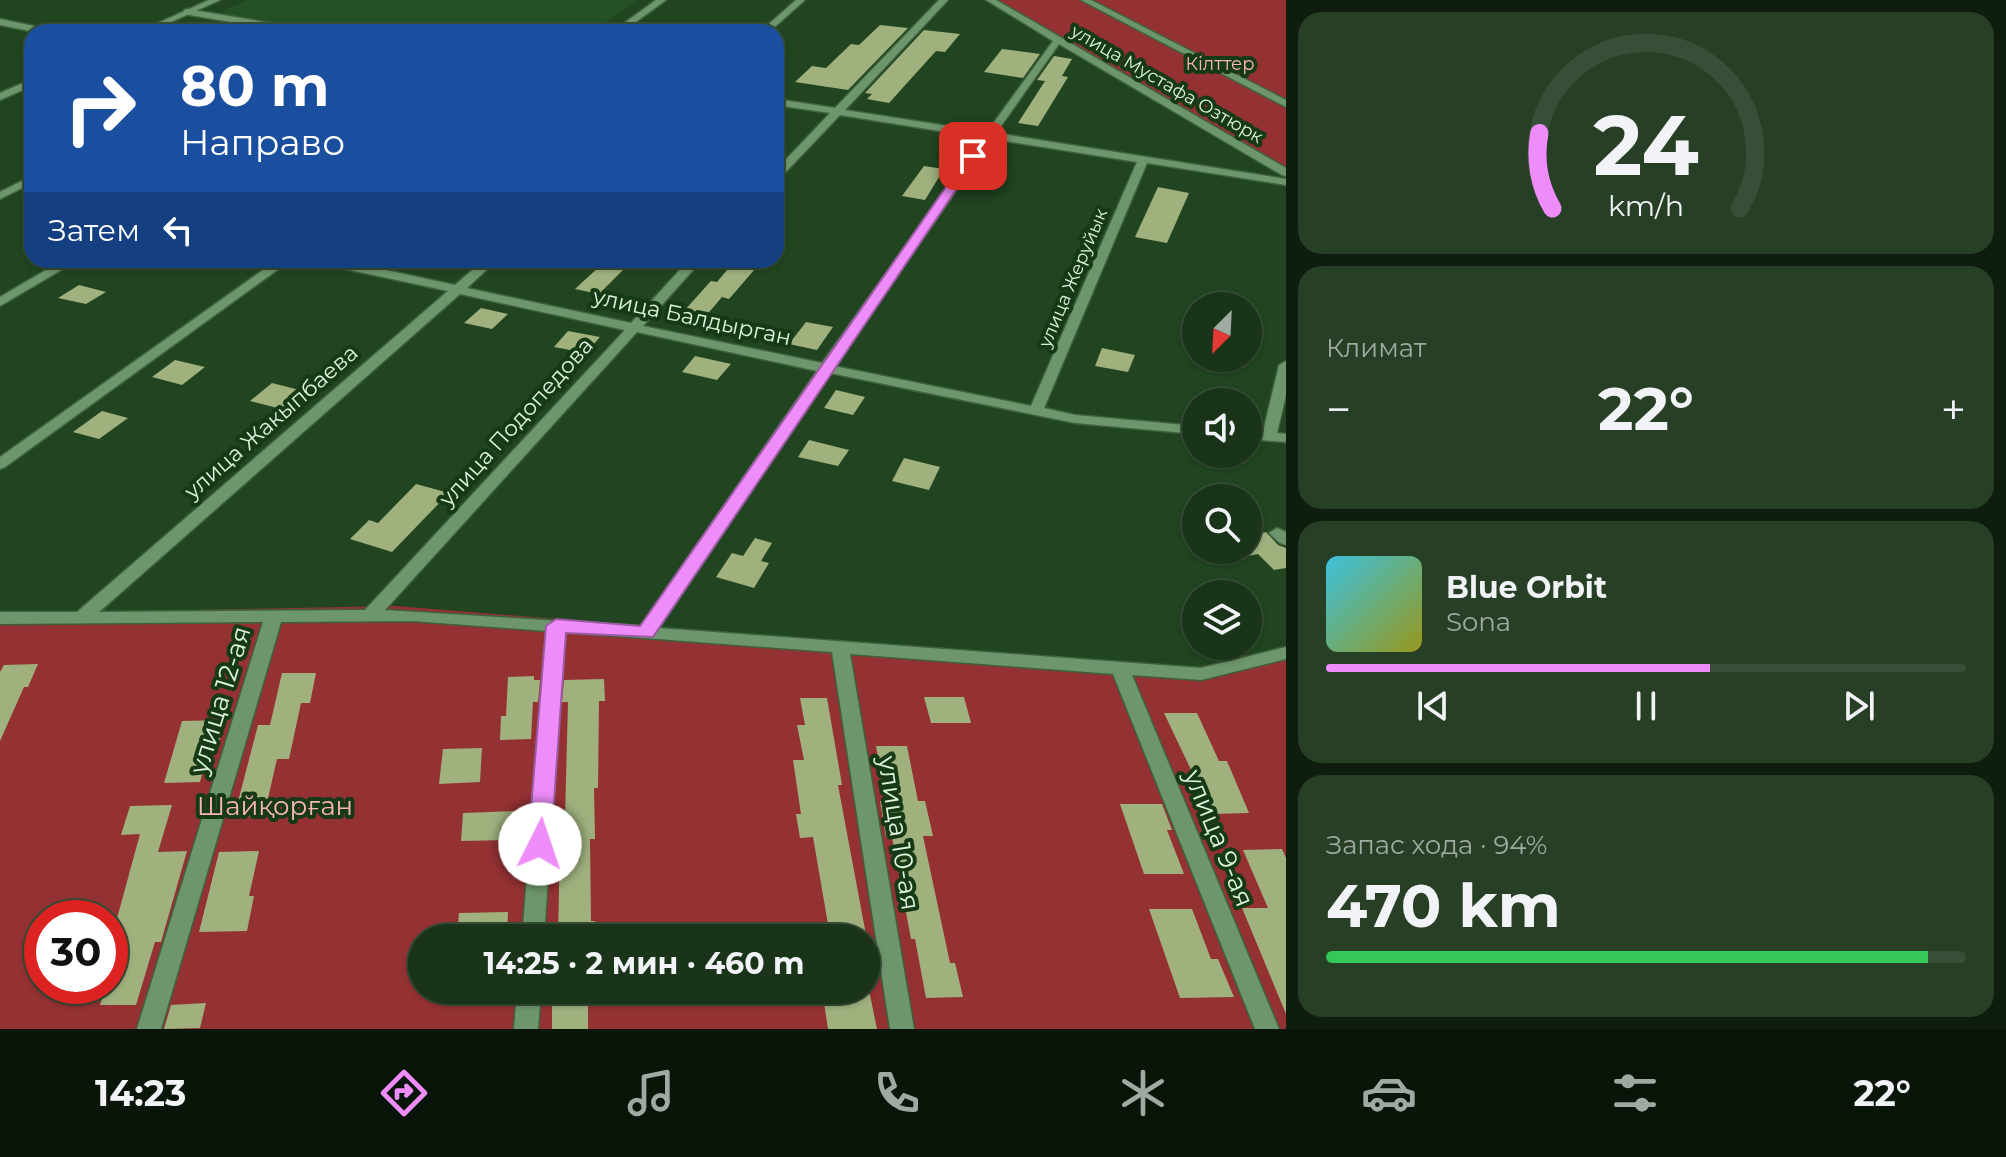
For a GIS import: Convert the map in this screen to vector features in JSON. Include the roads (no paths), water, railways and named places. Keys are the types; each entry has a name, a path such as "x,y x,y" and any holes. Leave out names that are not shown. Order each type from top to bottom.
{"street":[{"path":"160,24 216,0"},
{"path":"628,24 662,0"},
{"path":"773,24 801,0"},
{"path":"784,168 944,0"},
{"name":"улица Мустафа Озтюрк","path":"990,0 1286,173"},
{"path":"1085,0 1286,104"},
{"path":"187,12 258,24"},
{"path":"3,25 24,28"},
{"path":"646,633 989,133 1058,40"},
{"path":"0,97 24,86"},
{"path":"784,103 1286,182"},
{"name":"улица Жеруйык","path":"1036,411 1144,159"},
{"path":"3,192 24,183"},
{"path":"3,192 24,196"},
{"path":"0,302 58,268"},
{"path":"0,464 274,268"},
{"name":"улица Балдырган","path":"359,268 1075,419 1182,429"},
{"name":"улица Жакыпбаева","path":"81,618 481,268"},
{"name":"улица Подопедова","path":"370,615 688,268"},
{"path":"1269,437 1286,365"},
{"path":"1262,436 1286,438"},
{"path":"0,618 412,615 1201,674 1286,653"},
{"name":"улица 12-ая","path":"149,1029 274,616"},
{"path":"534,924 556,626"},
{"name":"улица 10-ая","path":"840,647 902,1029"},
{"name":"улица 9-ая","path":"1120,668 1267,1029"},
{"path":"526,1029 528,1004"}],"park label":[{"name":"Кілттер","path":"1220,64"},
{"name":"Шайқорған","path":"275,806"}]}
